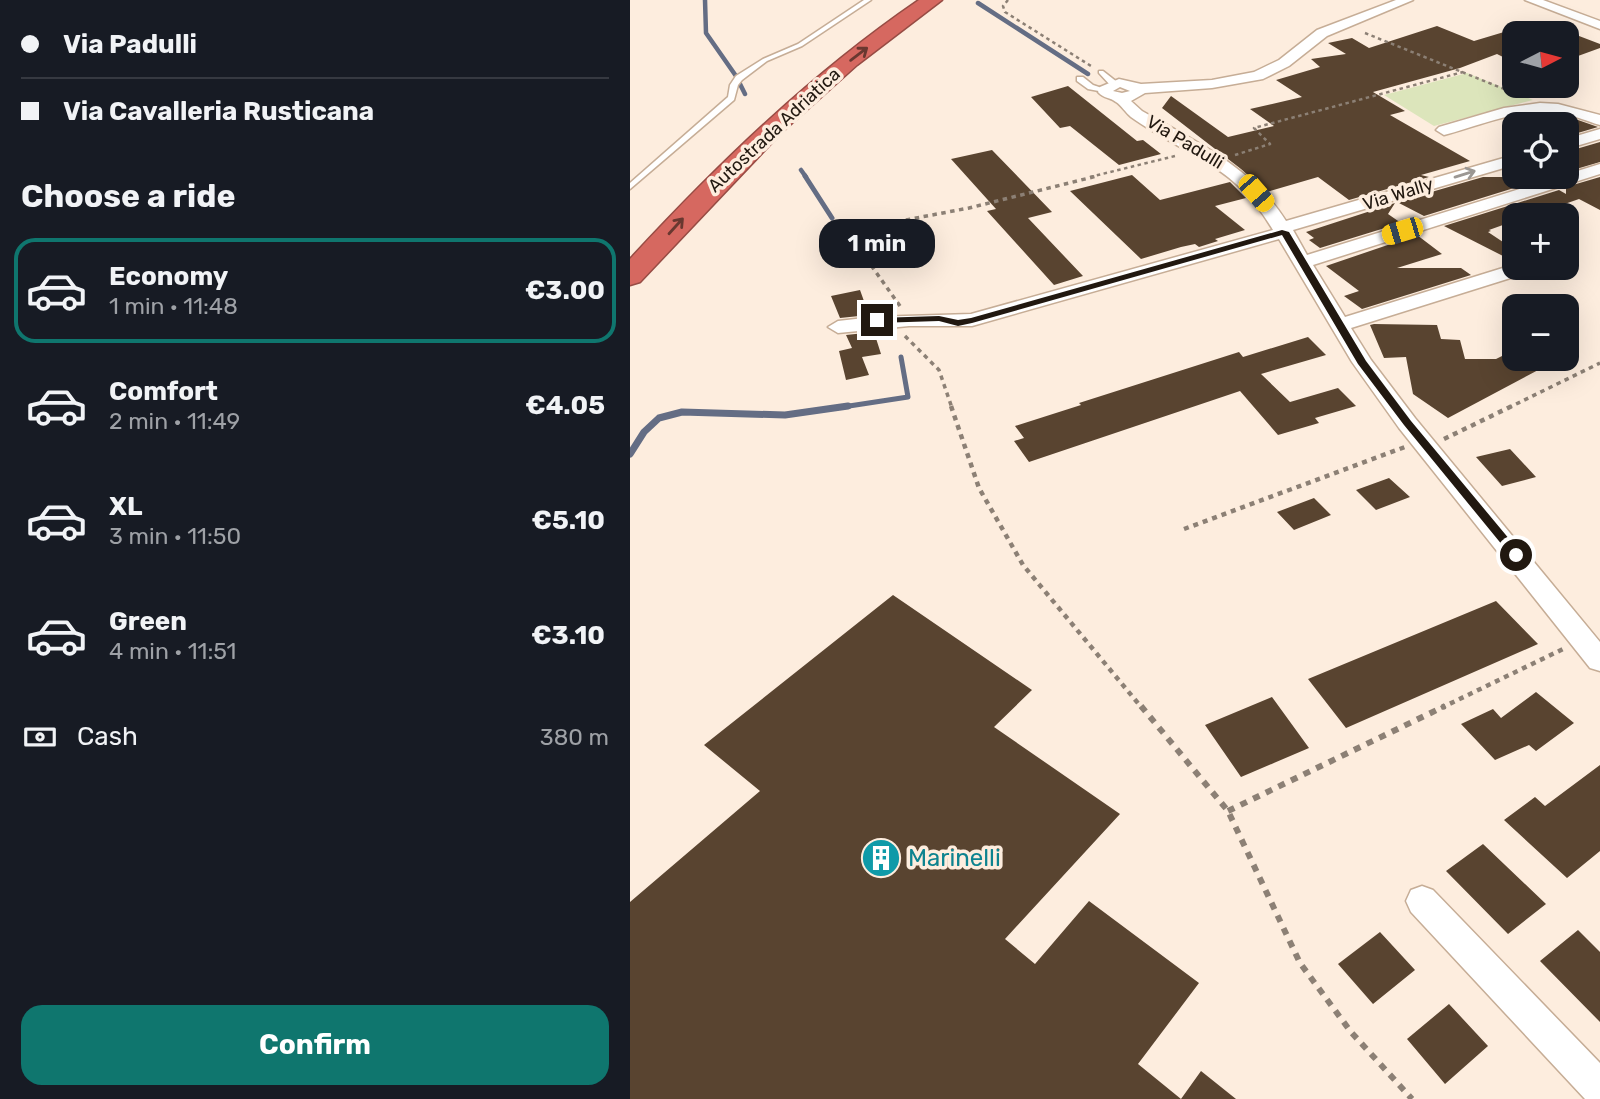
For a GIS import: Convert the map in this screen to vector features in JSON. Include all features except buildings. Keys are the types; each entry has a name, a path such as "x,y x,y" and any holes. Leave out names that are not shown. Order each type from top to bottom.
{"highway":[{"name":"Autostrada Adriatica","path":"710,157 799,76 902,0"},
{"name":"Autostrada Adriatica","path":"630,276 728,168 837,71 932,0"}],"street":[{"path":"1120,90 1212,84 1258,76 1284,63 1322,33 1407,0"},
{"path":"1531,0 1600,25"},
{"name":"Via Padulli","path":"1120,90 1126,105 1137,114 1243,179 1284,230 1362,362 1600,661"},
{"path":"1444,130 1519,109 1542,106 1560,107 1600,120"},
{"path":"1579,140 1600,134"},
{"name":"Via Wally","path":"838,327 902,319 939,318 958,323 972,320 1284,230 1502,163"},
{"path":"1304,262 1600,169"},
{"path":"1340,325 1502,274"},
{"path":"1422,901 1600,1089"}],"lane":[{"path":"630,187 731,98 739,78 765,60 800,45 868,0"},
{"path":"1101,72 1120,90"},
{"path":"1080,79 1091,87 1120,90"}],"path":[{"path":"1008,0 1003,6 1005,12 1101,72"},
{"path":"1361,31 1542,106"},
{"path":"1224,158 1270,144 1254,128 1463,72"},
{"path":"1199,150 969,208 858,229 851,237 900,306 905,337 939,370 979,488 1023,565 1228,811 1300,963 1351,1032 1412,1099"},
{"path":"1184,529 1414,444 1438,442 1600,363"},
{"path":"1228,811 1583,640"}],"green space":[{"path":"1467,73 1502,87 1502,98 1533,100 1434,126 1384,95"}],"waterway":[{"path":"705,0 706,33 736,76"},
{"path":"978,3 1088,74"},
{"path":"739,82 745,94"},
{"path":"801,170 806,177"},
{"path":"805,176 832,218"},
{"path":"836,408 908,397 901,357"},
{"path":"630,454 644,432 659,418 682,412 785,415 848,406"}],"place":[{"name":"Marinelli","path":"881,858"}],"route":[{"path":"877,320 939,318 958,323 972,320 1285,232 1362,362 1407,423 1516,555"}]}
